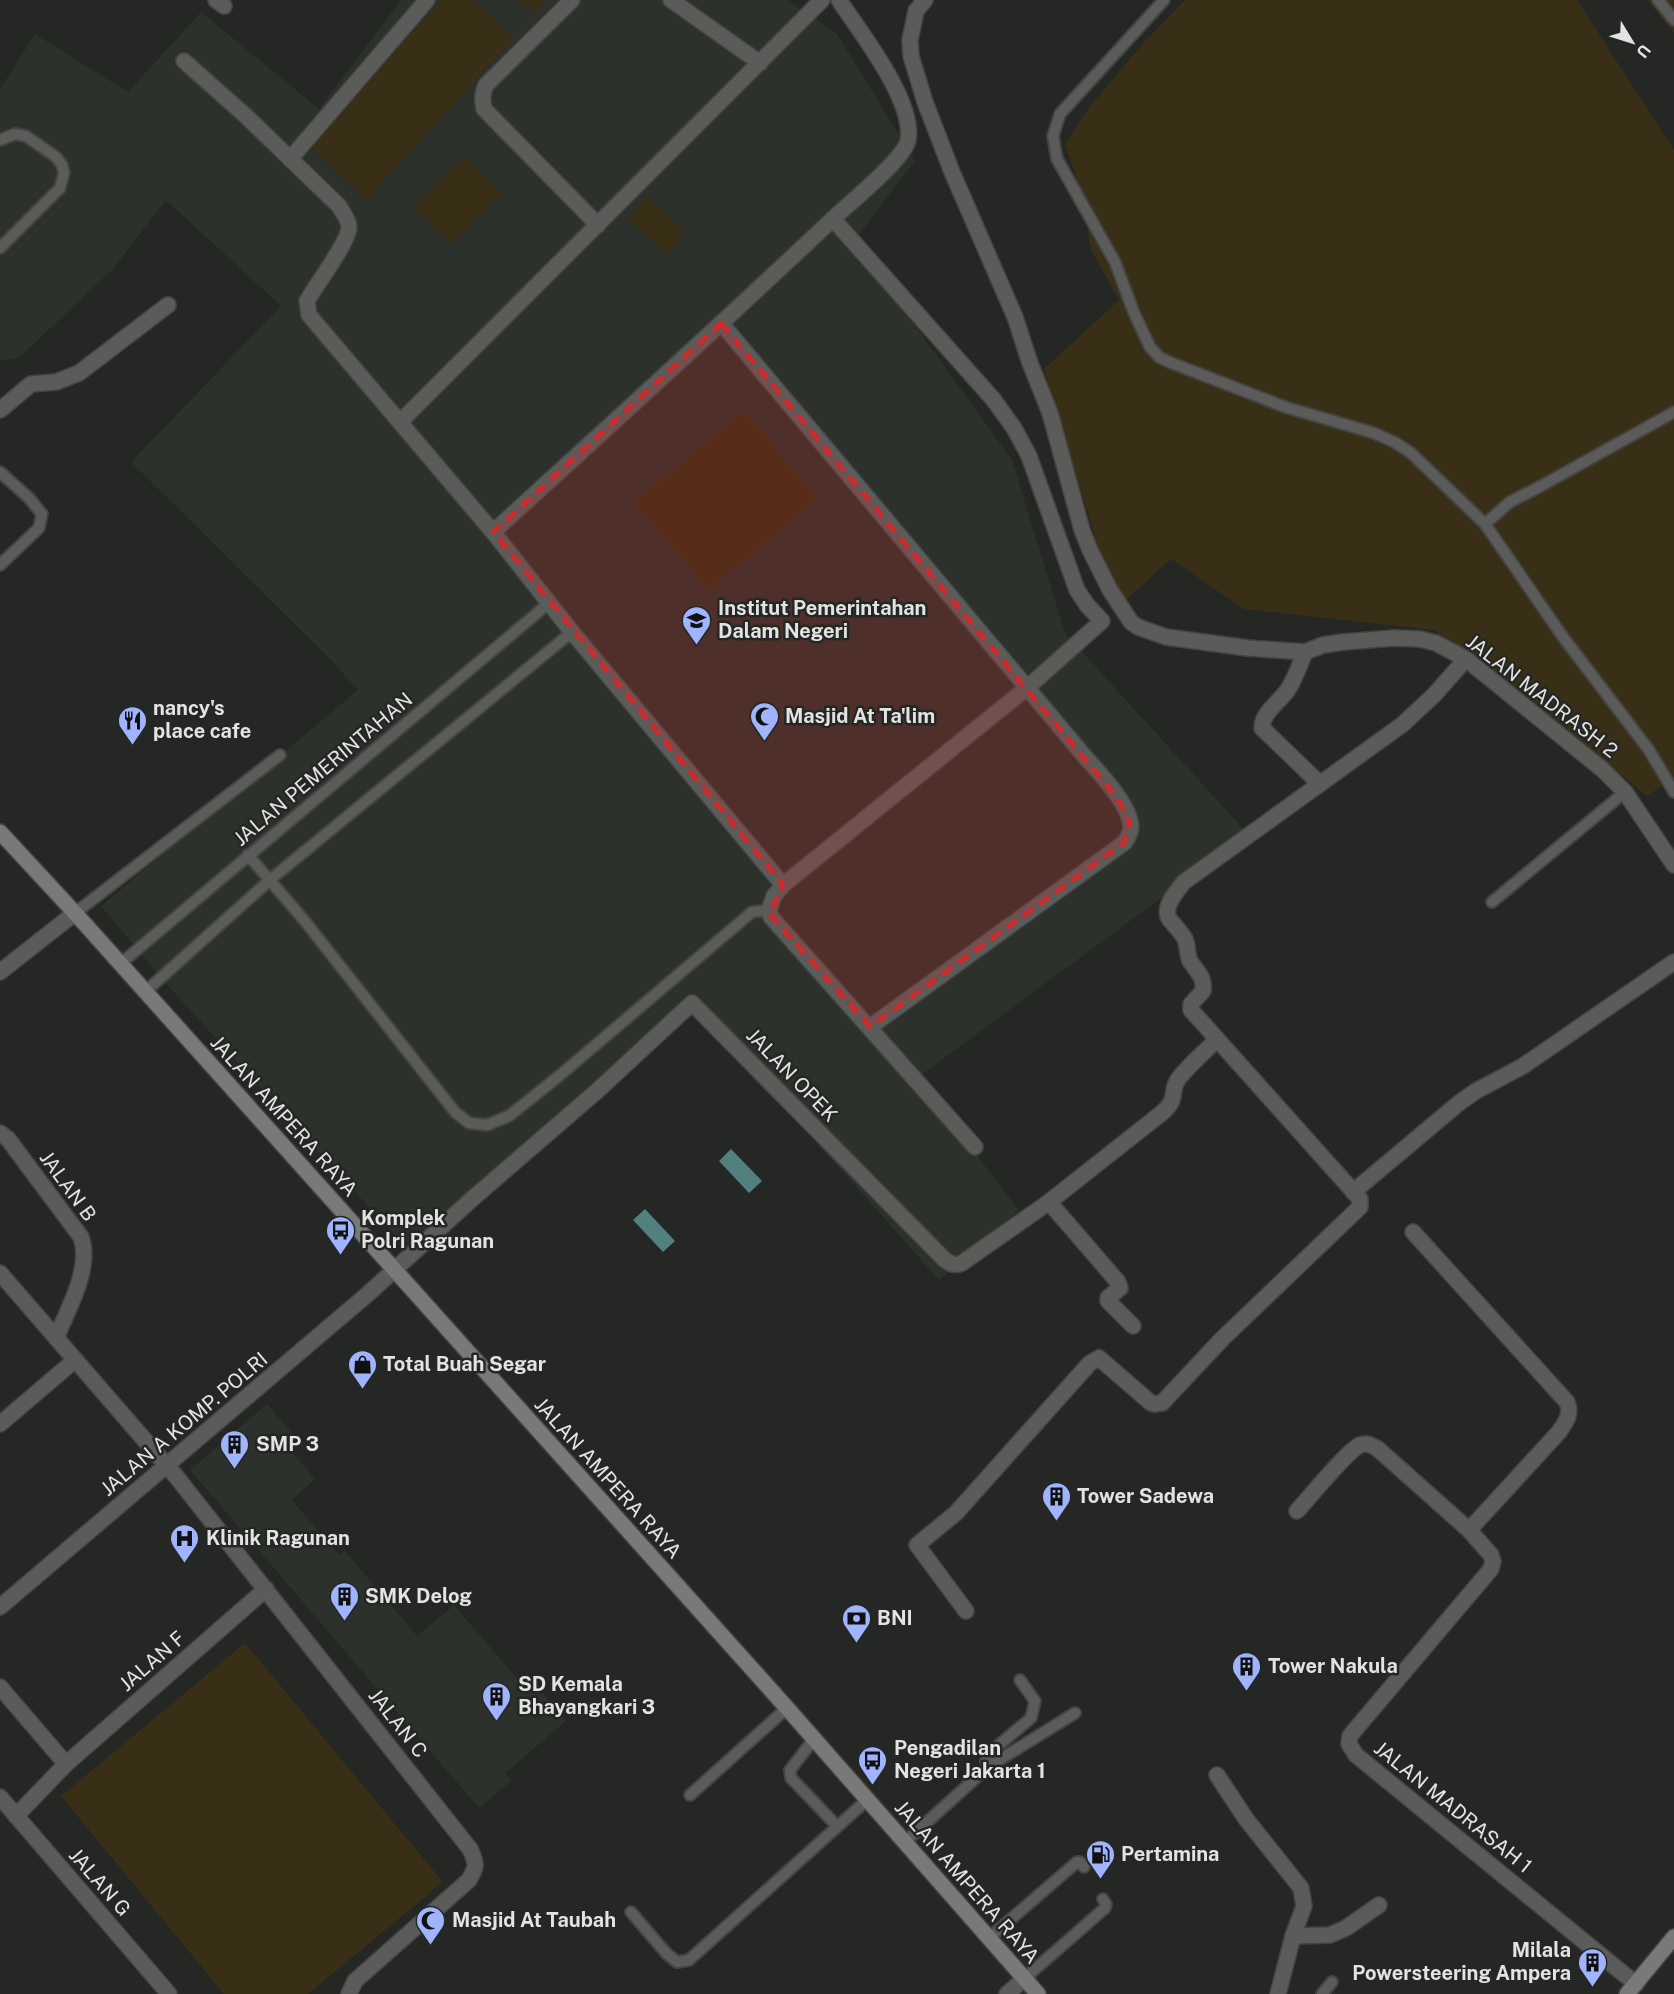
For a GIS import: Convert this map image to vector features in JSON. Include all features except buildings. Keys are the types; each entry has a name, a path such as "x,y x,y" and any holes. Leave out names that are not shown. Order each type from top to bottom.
{"street":[{"path":"290,159 427,0"},
{"path":"572,0 486,85 483,93 484,109 598,225"},
{"path":"671,0 760,63"},
{"path":"400,422 822,0"},
{"path":"493,532 833,219 897,158 908,142 909,125 893,83 839,0"},
{"path":"925,0 916,11 911,26 910,40 911,56 925,102 1015,317 1050,413 1082,530 1110,590 1131,622 1154,634 1248,648 1305,652 1287,690 1262,720 1262,728 1320,784"},
{"path":"184,62 247,117 339,206 347,219 350,229 345,240 307,301 309,315 493,532 572,632 783,885"},
{"path":"833,219 993,399 1014,428 1029,456 1081,597 1102,621 1028,687 783,885 774,896 769,910 771,917 975,1147"},
{"path":"0,410 31,384 56,381 79,373 168,305"},
{"path":"721,323 1028,687 1126,809 1131,829 1129,837 1118,848 870,1027"},
{"name":"JALAN MADRASH 2","path":"1305,652 1323,645 1343,642 1394,638 1420,639 1436,643 1466,659 1603,770 1625,792 1674,866"},
{"path":"966,1611 918,1548 918,1543 956,1513 1094,1360 1097,1358 1104,1361 1151,1403 1162,1403 1222,1339 1359,1209 1361,1201 1191,1010 1191,1004 1203,991 1202,975 1188,958 1189,948 1184,936 1167,916 1174,894 1184,882 1417,712 1466,659"},
{"name":"JALAN AMPERA RAYA","path":"0,832 787,1708 1038,1994"},
{"path":"0,972 75,913"},
{"path":"1353,1192 1459,1103 1476,1091 1523,1066 1674,962"},
{"name":"JALAN OPEK","path":"394,1270 597,1091 692,1003 951,1264 962,1263 1049,1202 1172,1104 1178,1080 1217,1039"},
{"name":"JALAN B","path":"0,1133 8,1139 81,1237 84,1246 82,1272 56,1338"},
{"path":"1049,1202 1118,1282 1120,1287 1108,1298 1108,1301 1133,1326"},
{"path":"1297,1511 1350,1454 1360,1445 1369,1444 1378,1449 1468,1530 1559,1432 1568,1418 1567,1402 1413,1232"},
{"name":"JALAN A KOMP. POLRI","path":"0,1607 394,1270"},
{"path":"0,1274 167,1466"},
{"path":"0,1424 75,1360"},
{"name":"JALAN C","path":"167,1466 465,1842 475,1860 476,1868 468,1880 355,1981 349,1994"},
{"name":"JALAN MADRASAH 1","path":"1468,1530 1491,1555 1493,1560 1491,1569 1354,1731 1350,1736 1349,1744 1356,1755 1631,1989"},
{"name":"JALAN F","path":"16,1816 66,1764 266,1589"},
{"path":"0,1686 66,1764"},
{"path":"1217,1775 1246,1819 1301,1888 1304,1906 1293,1936 1278,1994"},
{"name":"JALAN G","path":"0,1797 169,1994"},
{"path":"1293,1936 1330,1935 1346,1928 1379,1905"},
{"path":"1631,1989 1674,1937"},
{"path":"1007,1994 1025,1978"}],"lane":[{"path":"1164,0 1060,114 1053,136 1057,159 1115,262 1149,347 1159,357 1176,365 1286,407 1374,433 1411,453 1485,524 1563,637 1649,750 1674,792"},
{"path":"1658,0 1674,20"},
{"path":"0,140 15,134 26,136 56,157 64,173 60,188 0,248"},
{"path":"1485,524 1510,502 1674,412"},
{"path":"0,472 29,498 42,514 39,528 0,565"},
{"name":"JALAN PEMERINTAHAN","path":"120,964 549,603"},
{"path":"145,992 271,879 572,632"},
{"path":"75,913 280,755"},
{"path":"1492,902 1625,792"},
{"path":"248,855 271,879 455,1112 469,1123 487,1125 508,1116 559,1076 752,912 769,910"},
{"path":"988,1767 986,1762 988,1754 1032,1716 1035,1701 1020,1680"},
{"path":"690,1795 787,1708"},
{"path":"905,1842 988,1767 1076,1713"},
{"path":"814,1739 790,1770 791,1778 837,1826"},
{"path":"631,1912 666,1953 677,1962 689,1960 867,1800"},
{"path":"989,1938 1077,1862 1084,1867"},
{"path":"1025,1978 1105,1908 1106,1904 1103,1899"},
{"path":"1322,1994 1332,1982"}],"highlighted area":[{"path":"721,323 1116,796 1130,822 1124,843 870,1027 769,914 783,885 493,532"}],"shaded area":[{"name":"Institut Pemerintahan Dalam Negeri","path":"401,0 788,0 837,34 915,161 854,241 1012,460 1065,633 1248,834 917,1078 1019,1210 939,1280 690,1000 405,1247 161,978 101,906 358,690 330,659 131,462 281,306 166,200 113,269 20,357 0,361 0,89 35,34 128,92 201,12 319,109"},
{"path":"442,0 473,0 514,38 367,199 309,146"},
{"path":"520,0 545,0 536,12"},
{"path":"1185,0 1577,0 1674,150 1674,778 1647,796 1566,729 1434,630 1244,609 1171,559 1117,608 1044,369 1119,300 1091,250 1082,194 1065,144 1088,109 1144,42"},
{"path":"1647,0 1674,0 1674,33"},
{"path":"465,156 501,193 451,244 413,207"},
{"path":"647,197 685,232 666,254 628,219"},
{"path":"744,410 818,498 708,590 634,502"},
{"path":"267,1404 297,1439 288,1447 315,1479 292,1500 339,1555 345,1551 417,1636 454,1605 525,1688 533,1682 566,1721 505,1773 511,1781 479,1808 190,1470"},
{"path":"245,1643 443,1882 308,1994 224,1994 61,1796"}],"water":[{"path":"731,1149 762,1181 749,1193 719,1161"},
{"path":"645,1209 675,1241 663,1252 633,1220"}],"place":[{"name":"Institut Pemerintahan Dalam Negeri","path":"697,646"},
{"name":"Masjid At Ta'lim","path":"764,742"},
{"name":"nancy's place cafe","path":"132,746"},
{"name":"Komplek Polri Ragunan","path":"340,1256"},
{"name":"Total Buah Segar","path":"362,1390"},
{"name":"SMP 3","path":"235,1470"},
{"name":"Tower Sadewa","path":"1056,1522"},
{"name":"Klinik Ragunan","path":"185,1564"},
{"name":"SMK Delog","path":"344,1622"},
{"name":"BNI","path":"856,1644"},
{"name":"Tower Nakula","path":"1247,1692"},
{"name":"SD Kemala Bhayangkari 3","path":"497,1722"},
{"name":"Pengadilan Negeri Jakarta 1","path":"873,1786"},
{"name":"Pertamina","path":"1100,1880"},
{"name":"Masjid At Taubah","path":"431,1946"},
{"name":"Milala Powersteering Ampera","path":"1592,1988"}]}
